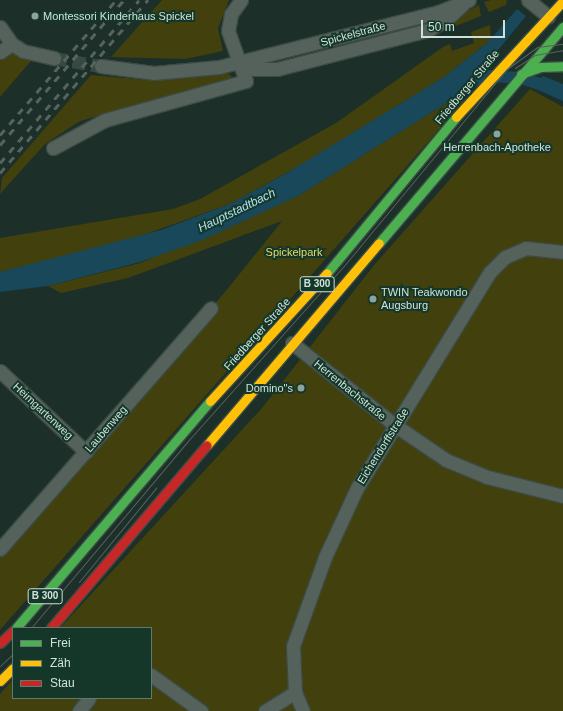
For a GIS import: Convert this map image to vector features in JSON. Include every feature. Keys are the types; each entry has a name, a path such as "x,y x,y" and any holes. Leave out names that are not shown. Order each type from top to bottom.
{"main road":[{"name":"Friedberger Straße","path":"17,627 158,458 342,256 508,56 538,8 563,1"},
{"path":"538,8 563,22"},
{"path":"538,8 560,30 563,42"},
{"name":"B 300","path":"52,627 101,573 292,343 503,94 521,74 537,64 560,30"},
{"path":"537,64 563,66"},
{"path":"0,643 12,632"},
{"path":"0,681 12,669"}],"street":[{"path":"241,0 231,14 228,31 246,81"},
{"name":"Spickelstraße","path":"100,66 154,73 240,63 467,1"},
{"name":"Spickelstraße","path":"53,148 105,120 246,81 264,70 428,30 446,20 467,1"},
{"path":"0,27 12,44 23,51 54,58"},
{"path":"0,52 12,44"},
{"name":"Spickelstraße","path":"240,63 264,70"},
{"name":"Eichendorffstraße","path":"303,711 295,692 293,646 309,596 345,510 498,263 526,248 563,252"},
{"name":"Laubenweg","path":"0,549 211,308"},
{"name":"Herrenbachstraße","path":"292,343 396,426 459,467 563,496"},
{"name":"Heimgartenweg","path":"0,371 86,452"},
{"path":"152,676 201,711"},
{"path":"265,711 295,692"},
{"path":"79,711 88,699"}],"green space":[{"path":"162,0 229,0 218,28 223,51 185,59 111,57"},
{"path":"491,0 507,1 506,5 489,12 484,2"},
{"path":"479,5 481,16 456,26 454,21 460,15"},
{"path":"490,25 491,39 444,77 299,166 230,204 110,247 0,272 0,238 173,209 200,199 336,123 443,47 450,44 452,51 474,43 471,32"},
{"path":"12,44 36,55 0,97 0,52"},
{"path":"227,72 232,77 226,81 80,121 45,144 0,194 2,178 91,75 146,80"},
{"path":"530,89 563,107 563,711 0,711 0,694 12,680 12,699 152,699 152,627 61,627 262,408 375,264"},
{"name":"Spickelpark","path":"459,95 464,101 0,630 0,550 225,292 282,221 128,278 61,293 48,286 140,263 298,196"}],"water":[{"name":"Hauptstadtbach","path":"525,0 539,0 464,92 298,196 200,241 140,262 48,286 0,292 0,272 161,230 230,204 285,174 444,77 487,43"},
{"path":"543,76 563,84 563,101 529,86"}],"pier":[{"path":"522,0 541,0 527,17 516,8"}],"waterway":[{"path":"457,85 491,76 520,78 563,91"}],"tunnel":[{"path":"54,58 101,66"}],"tram line":[{"path":"32,627 187,442 343,267 507,69 537,47 563,44"},
{"path":"515,68 535,55 563,50"},
{"path":"79,582 156,488"},
{"path":"0,666 12,655"}],"railway":[{"path":"0,135 116,0"},
{"path":"0,145 124,0"},
{"path":"0,163 139,0"},
{"path":"0,173 148,0"}],"traffic: fast":[{"path":"379,243 563,27"},
{"path":"521,74 540,67 563,66"},
{"path":"327,273 456,117"},
{"path":"17,627 210,401"}],"traffic: slow":[{"path":"456,117 563,1"},
{"path":"207,445 379,243"},
{"path":"210,401 327,273"},
{"path":"0,681 12,669"}],"traffic: jam":[{"path":"52,627 207,445"},
{"path":"0,643 12,632"}],"place":[{"name":"Montessori Kinderhaus Spickel","path":"35,16"},
{"name":"Herrenbach-Apotheke","path":"497,134"},
{"name":"TWIN Teakwondo Augsburg","path":"373,299"},
{"name":"Domino\"s","path":"301,388"}]}
